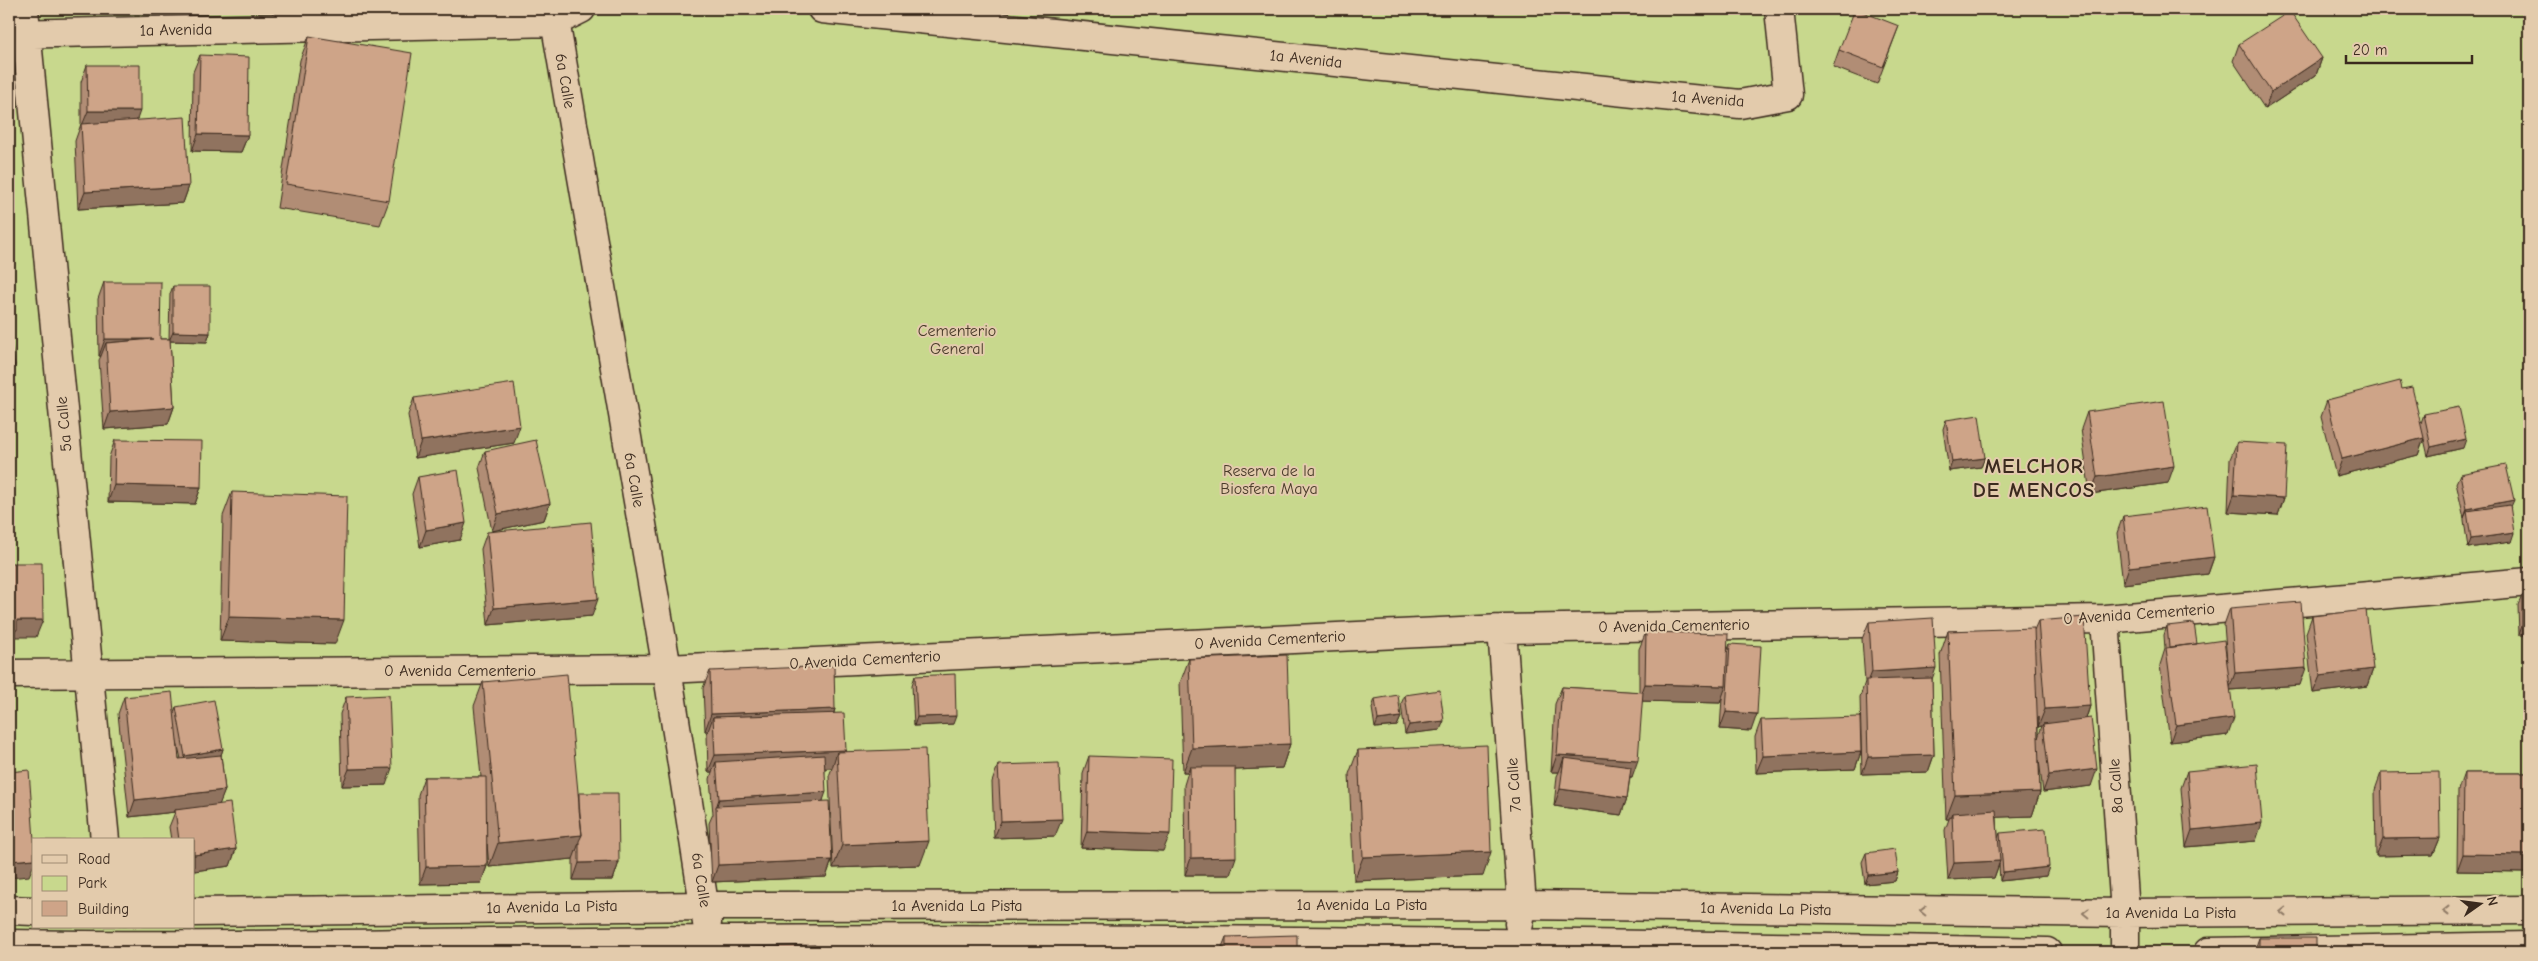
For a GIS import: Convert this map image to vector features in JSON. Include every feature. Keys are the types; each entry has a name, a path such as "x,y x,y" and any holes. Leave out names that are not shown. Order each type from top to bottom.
{"street":[{"name":"1a Avenida","path":"20,25 554,15 581,9"},
{"name":"1a Avenida","path":"822,9 1740,104 1788,95 1779,9"},
{"name":"6a Calle","path":"554,15 667,669 706,906 709,946"},
{"name":"5a Calle","path":"20,25 105,838"},
{"name":"0 Avenida Cementerio","path":"9,674 667,669 1502,629 2105,619 2529,582"},
{"name":"8a Calle","path":"2105,619 2125,914 2125,952"},
{"name":"7a Calle","path":"1502,629 1522,905 1516,942"},
{"name":"1a Avenida La Pista","path":"195,912 706,906 1522,905 2125,914 2529,910"},
{"path":"9,910 32,911"},
{"path":"9,944 128,942 709,946 1516,942 2048,952"},
{"path":"2208,952 2529,946"}],"green space":[{"name":"Reserva de la Biosfera Maya","path":"9,9 2529,9 2529,952 9,952"}],"building":[{"path":"1855,9 1899,26 1883,67 1839,50"},
{"path":"2290,11 2322,58 2271,92 2239,44"},
{"path":"309,36 412,53 389,201 286,184"},
{"path":"200,55 249,57 248,135 198,134"},
{"path":"87,65 140,65 140,111 88,111"},
{"path":"185,117 189,186 85,192 81,124"},
{"path":"104,282 161,282 160,339 170,339 174,407 110,412 106,343 153,339 105,339"},
{"path":"173,286 210,286 210,333 173,332"},
{"path":"9,332 15,365 9,366"},
{"path":"2400,381 2402,389 2412,387 2424,438 2342,459 2327,400"},
{"path":"514,383 520,426 421,441 414,398"},
{"path":"2164,401 2174,466 2097,477 2087,412"},
{"path":"2459,407 2466,439 2431,447 2424,414"},
{"path":"1979,415 1985,458 1952,462 1946,420"},
{"path":"115,440 202,441 201,487 114,485"},
{"path":"536,440 550,503 498,514 485,451"},
{"path":"2237,442 2287,445 2284,498 2234,495"},
{"path":"2506,465 2514,500 2467,509 2460,474"},
{"path":"458,470 466,523 426,530 418,477"},
{"path":"232,492 347,496 344,620 229,617"},
{"path":"2510,505 2514,533 2471,539 2467,511"},
{"path":"2207,506 2214,557 2129,567 2123,516"},
{"path":"591,522 598,599 494,608 487,532"},
{"path":"9,563 42,563 43,620 17,620 17,630 9,630"},
{"path":"2522,596 2529,596 2529,626 2522,626"},
{"path":"2301,602 2306,668 2235,673 2230,608"},
{"path":"2366,610 2373,669 2320,676 2312,616"},
{"path":"2084,617 2090,706 2045,709 2038,621"},
{"path":"1933,618 1936,668 1872,672 1869,622"},
{"path":"2194,623 2197,644 2169,647 2167,626"},
{"path":"2034,628 2040,792 1955,795 1948,631"},
{"path":"1646,632 1728,634 1726,686 1645,684"},
{"path":"2224,640 2234,718 2176,725 2166,648"},
{"path":"1730,644 1761,646 1757,714 1726,712"},
{"path":"1287,655 1290,744 1192,748 1189,659"},
{"path":"834,666 835,709 711,714 710,671"},
{"path":"567,674 582,835 498,843 483,682"},
{"path":"955,674 956,716 917,717 915,676"},
{"path":"1932,678 1934,755 1868,757 1866,680"},
{"path":"1562,687 1643,692 1638,760 1557,755"},
{"path":"1440,690 1444,721 1409,725 1405,695"},
{"path":"172,692 179,759 221,755 225,790 135,800 124,697"},
{"path":"389,695 392,768 349,769 346,697"},
{"path":"1398,695 1401,717 1378,720 1375,699"},
{"path":"214,700 223,749 185,756 176,707"},
{"path":"844,713 846,750 715,755 713,717"},
{"path":"1860,717 1861,752 1763,756 1761,720"},
{"path":"2091,718 2097,769 2049,775 2043,724"},
{"path":"1487,745 1491,852 1363,857 1358,750"},
{"path":"925,749 929,841 842,845 837,752"},
{"path":"824,755 826,792 719,799 716,762"},
{"path":"1089,756 1172,759 1170,834 1087,831"},
{"path":"1564,758 1631,767 1627,798 1560,789"},
{"path":"1059,763 1062,819 1001,821 998,765"},
{"path":"2257,764 2262,823 2192,830 2187,771"},
{"path":"1190,767 1235,767 1236,857 1191,858"},
{"path":"29,770 34,838 32,838 32,859 9,861 9,772"},
{"path":"2439,772 2440,838 2383,839 2381,773"},
{"path":"2464,773 2529,773 2529,855 2463,854"},
{"path":"424,777 486,777 487,866 426,867"},
{"path":"579,793 618,793 619,862 579,863 579,841 582,835"},
{"path":"829,801 832,860 718,865 716,806"},
{"path":"230,803 236,849 195,855 195,838 179,838 175,810"},
{"path":"1996,810 2000,861 1954,863 1952,813"},
{"path":"2046,829 2049,867 2003,872 2000,833"},
{"path":"1895,849 1898,872 1868,875 1866,853"},
{"path":"1297,935 1297,952 1226,952 1226,937"},
{"path":"2259,938 2316,938 2316,952 2259,952"},
{"path":"815,945 816,952 750,952 750,947"},
{"path":"2513,949 2514,952 2473,952"}],"district":[{"name":"MELCHOR DE MENCOS","path":"2034,478"}],"park label":[{"name":"Cementerio General","path":"957,340"}]}
